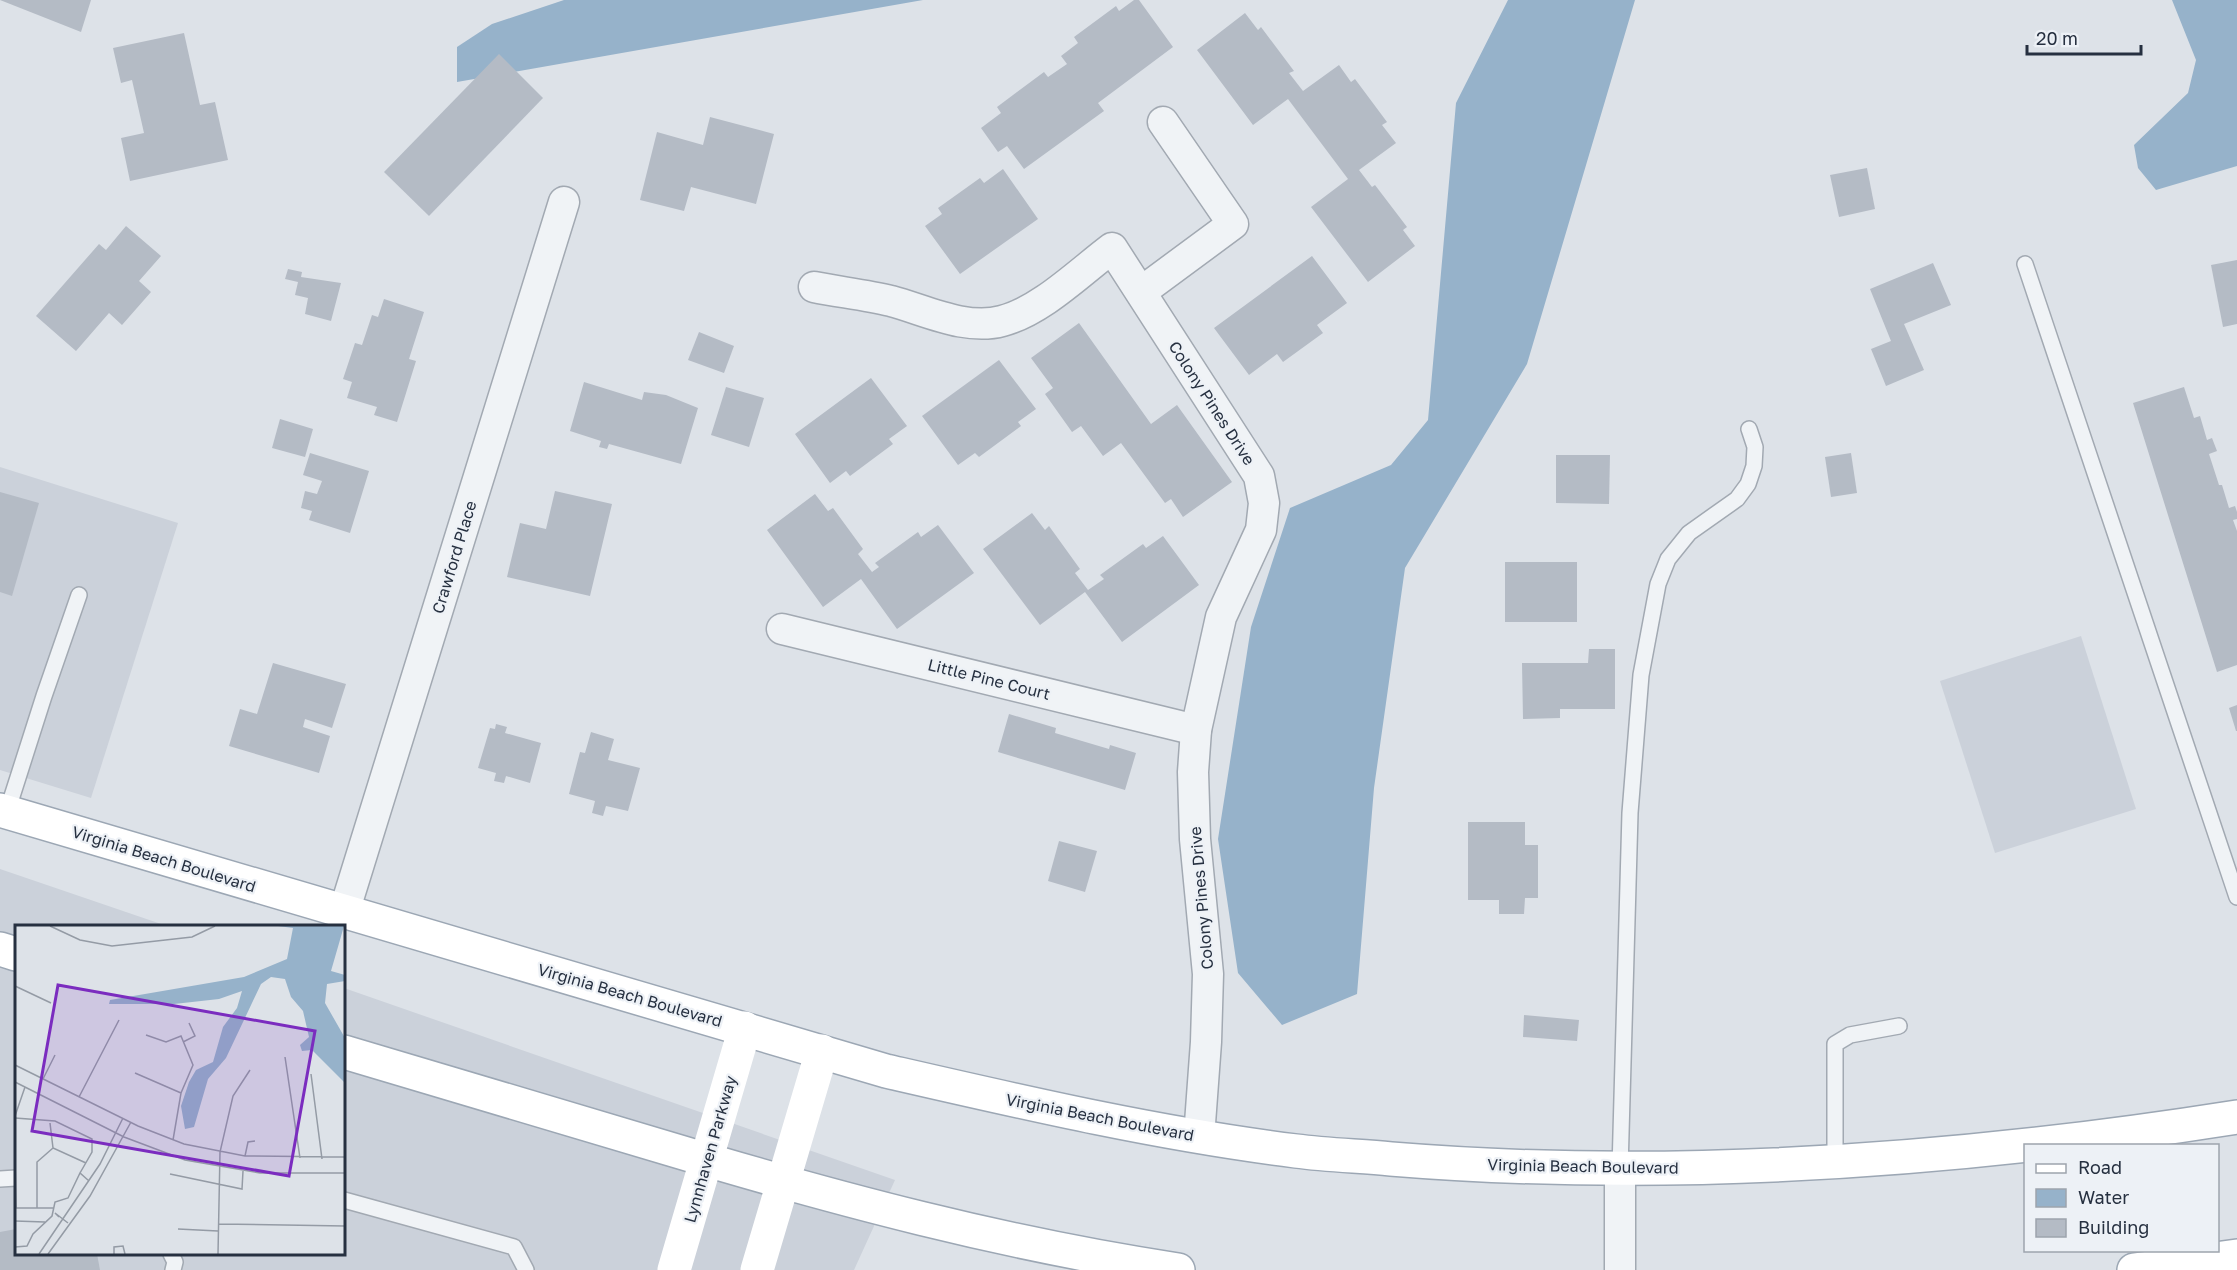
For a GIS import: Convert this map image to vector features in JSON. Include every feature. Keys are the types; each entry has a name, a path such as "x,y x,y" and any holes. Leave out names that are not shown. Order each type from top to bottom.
{"main road":[{"name":"Virginia Beach Boulevard","path":"4,811 886,1071 993,1096 1199,1137 1297,1151 1456,1164 1620,1169 1834,1162 2024,1145"},
{"path":"0,949 15,954"},
{"name":"Lynnhaven Parkway","path":"674,1270 744,1028"},
{"path":"757,1270 822,1051"},
{"path":"345,1052 784,1183 974,1232 1111,1260 1178,1270"},
{"name":"Virginia Beach Boulevard","path":"2038,1144 2237,1117"},
{"path":"2134,1270 2237,1256"}],"street":[{"path":"1141,292 1233,224 1163,122"},
{"name":"Crawford Place","path":"344,912 564,202"},
{"name":"Colony Pines Drive","path":"814,287 889,301 964,322 1004,321 1036,306 1112,248 1259,476 1264,503 1261,531 1221,617 1196,730 1193,772 1195,839 1208,974 1199,1137"},
{"name":"Little Pine Court","path":"782,629 1196,730"},
{"path":"1620,1169 1620,1270"}],"lane":[{"path":"2025,264 2237,897"},
{"path":"1620,1169 1630,813 1641,675 1658,584 1668,559 1689,533 1737,500 1748,484 1754,466 1755,447 1749,429"},
{"path":"4,811 79,595"},
{"path":"1834,1162 1835,1044 1850,1035 1899,1026"},
{"path":"345,1200 514,1247 526,1270"},
{"path":"172,1255 175,1262 173,1270"}],"shaded area":[{"path":"0,467 178,523 91,798 0,770"},
{"path":"2081,636 2136,809 1995,853 1940,681"},
{"path":"0,869 164,925 15,925 15,1255 345,1255 345,988 895,1180 854,1270 0,1270"}],"water":[{"path":"564,0 923,0 457,82 457,47 492,24"},
{"path":"1508,0 1635,0 1527,364 1405,568 1374,788 1357,994 1282,1025 1238,973 1218,839 1251,627 1290,508 1391,465 1428,420 1456,103"},
{"path":"2172,0 2237,0 2237,166 2156,190 2138,168 2134,145 2188,93 2196,60"}],"building":[{"path":"0,0 91,0 81,32"},
{"path":"1134,0 1139,0 1173,47 1098,103 1104,111 1024,169 1007,146 998,152 981,128 1001,113 997,107 1044,72 1048,77 1067,64 1061,56 1078,43 1074,37 1116,6 1119,11"},
{"path":"1245,13 1258,30 1261,27 1294,71 1289,73 1303,91 1339,65 1351,82 1355,79 1387,122 1382,125 1396,143 1359,170 1372,187 1375,185 1407,227 1403,230 1415,246 1368,282 1311,207 1348,179 1288,99 1253,125 1197,50"},
{"path":"184,33 200,105 215,102 228,160 130,181 121,138 144,133 132,80 121,83 113,48"},
{"path":"499,54 543,98 429,216 384,172"},
{"path":"710,117 774,134 756,204 691,187 684,211 640,200 657,132 703,145"},
{"path":"1867,168 1875,209 1839,217 1830,175"},
{"path":"1003,169 1038,219 960,274 925,226 942,214 938,208 980,178 984,183"},
{"path":"126,226 161,256 139,281 151,292 122,325 109,313 76,351 36,316 99,244 106,250"},
{"path":"1312,256 1347,303 1317,325 1323,333 1283,362 1277,354 1249,375 1214,328"},
{"path":"2237,260 2237,324 2223,327 2211,265"},
{"path":"1933,263 1951,305 1904,324 1924,370 1886,386 1871,349 1891,341 1870,289"},
{"path":"288,269 302,272 301,277 341,283 331,321 305,314 308,298 295,295 298,282 285,279"},
{"path":"384,299 424,312 409,359 416,361 397,422 374,415 377,407 347,398 352,382 343,379 355,343 362,345 372,315 378,317"},
{"path":"1079,323 1151,424 1177,405 1232,482 1183,517 1171,499 1165,503 1121,443 1103,456 1081,426 1072,432 1045,394 1053,388 1031,358"},
{"path":"699,332 734,346 724,373 688,360"},
{"path":"999,360 1036,409 1018,422 1021,426 979,457 975,453 958,465 922,416"},
{"path":"871,378 907,426 889,439 893,444 850,476 846,471 830,483 795,434"},
{"path":"584,382 642,400 644,392 666,395 698,408 681,464 609,444 607,449 599,447 601,441 570,431"},
{"path":"726,387 764,398 749,447 711,435"},
{"path":"2184,387 2194,418 2200,416 2207,440 2212,438 2217,451 2209,454 2219,485 2222,485 2229,508 2235,506 2237,512 2237,519 2233,520 2237,531 2237,665 2217,672 2133,403"},
{"path":"280,419 313,429 305,457 272,448"},
{"path":"310,453 369,471 350,533 309,520 312,511 301,508 305,491 317,494 322,481 303,475"},
{"path":"1851,453 1857,493 1831,497 1825,457"},
{"path":"1556,455 1610,455 1609,504 1556,503"},
{"path":"555,491 612,504 590,596 507,577 520,523 546,529"},
{"path":"0,492 39,503 12,596 0,592"},
{"path":"815,494 828,511 833,508 863,549 858,554 872,572 879,567 875,563 918,532 921,537 938,525 974,573 897,629 861,579 823,607 767,530"},
{"path":"1032,513 1045,530 1049,526 1080,569 1075,573 1088,590 1104,579 1100,575 1143,544 1146,548 1163,536 1199,585 1122,642 1085,592 1040,625 983,549"},
{"path":"1505,562 1577,562 1577,622 1505,622"},
{"path":"1589,649 1615,649 1615,709 1560,709 1560,718 1523,719 1522,663 1588,663"},
{"path":"273,663 346,684 332,728 305,719 303,727 330,736 319,773 229,746 240,709 257,714"},
{"path":"2237,705 2237,731 2236,731 2229,708"},
{"path":"1009,714 1056,728 1055,733 1109,749 1110,745 1136,753 1125,790 998,752"},
{"path":"496,724 507,727 505,733 541,743 530,783 506,776 504,783 494,781 496,773 478,768 490,728 495,729"},
{"path":"591,732 614,739 608,760 640,768 628,811 606,806 603,816 592,813 595,801 569,794 580,752 585,753"},
{"path":"1468,822 1525,822 1525,845 1538,845 1538,898 1525,898 1524,914 1499,914 1499,900 1468,900"},
{"path":"1059,841 1097,851 1085,892 1048,881"},
{"path":"1524,1015 1579,1020 1577,1041 1523,1037"},
{"path":"15,1229 15,1255 97,1255 100,1270 0,1270 0,1232"}]}
